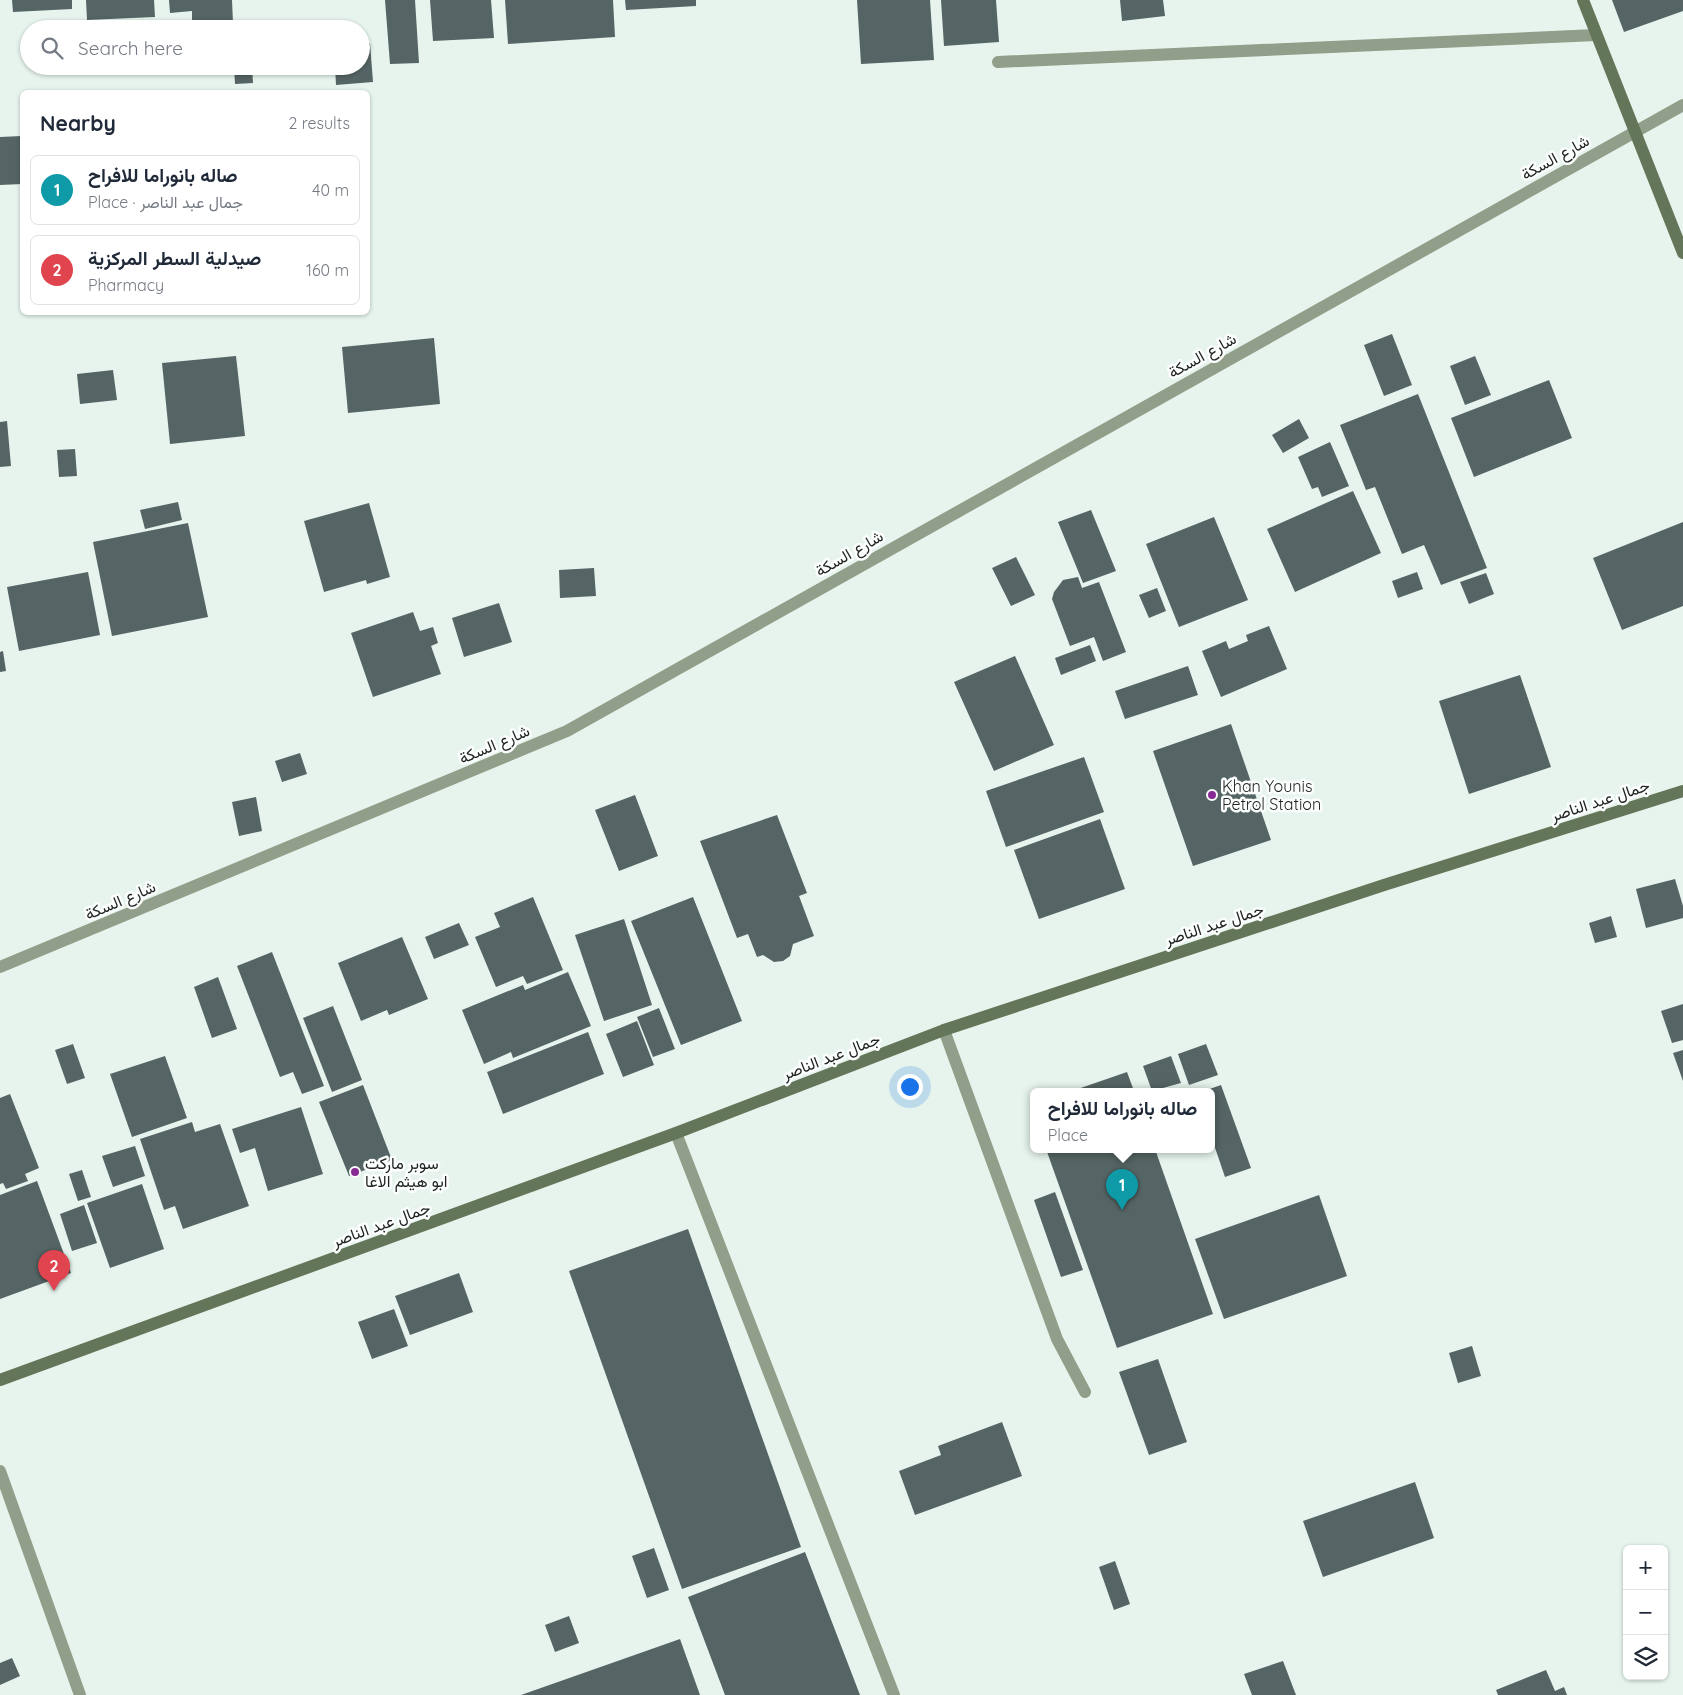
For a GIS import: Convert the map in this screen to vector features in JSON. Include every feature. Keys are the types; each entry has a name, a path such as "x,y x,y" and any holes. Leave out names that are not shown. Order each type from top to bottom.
{"main road":[{"path":"1583,0 1683,253"},
{"name":"جمال عبد الناصر","path":"0,1380 676,1133 944,1030 1384,885 1683,791"}],"street":[{"path":"998,62 1596,34"},
{"name":"شارع السكة","path":"0,968 568,731 1683,105"},
{"path":"944,1030 1057,1339 1085,1392"},
{"path":"676,1133 894,1695"},
{"path":"0,1471 80,1695"}],"building":[{"path":"12,0 72,0 72,9 13,12"},
{"path":"86,0 154,0 155,17 87,20"},
{"path":"169,0 232,0 233,20 192,20 192,11 170,13"},
{"path":"385,0 415,0 419,63 390,64"},
{"path":"430,0 491,0 494,38 433,41"},
{"path":"505,0 613,0 615,37 508,44"},
{"path":"625,0 696,0 696,6 626,10"},
{"path":"857,0 930,0 934,60 861,64"},
{"path":"941,0 996,0 999,42 944,46"},
{"path":"1120,0 1163,0 1165,16 1122,21"},
{"path":"1612,0 1683,0 1683,11 1624,32"},
{"path":"370,43 373,82 336,85 335,75 370,75"},
{"path":"234,75 253,75 253,83 235,84"},
{"path":"20,136 20,184 0,185 0,137"},
{"path":"1392,334 1412,385 1384,396 1364,345"},
{"path":"434,338 440,404 348,413 342,347"},
{"path":"236,356 245,436 170,444 162,363"},
{"path":"1475,356 1491,395 1465,405 1450,366"},
{"path":"113,370 117,400 80,404 77,374"},
{"path":"1549,380 1572,438 1474,477 1451,418"},
{"path":"1418,394 1487,568 1441,585 1424,545 1402,554 1375,487 1366,490 1340,425"},
{"path":"1299,419 1309,438 1283,453 1272,435"},
{"path":"7,421 11,466 0,467 0,422"},
{"path":"1330,442 1349,486 1322,497 1318,487 1312,489 1298,457"},
{"path":"75,449 77,476 59,477 57,450"},
{"path":"1353,491 1381,553 1295,592 1267,529"},
{"path":"178,502 182,520 145,529 140,510"},
{"path":"369,503 390,577 367,584 366,580 324,592 304,521"},
{"path":"1091,510 1116,571 1083,583 1058,522"},
{"path":"1214,517 1248,600 1179,627 1146,544"},
{"path":"1683,522 1683,606 1622,630 1593,558"},
{"path":"188,523 208,617 112,636 93,542"},
{"path":"1016,557 1035,595 1011,606 992,568"},
{"path":"594,568 596,596 560,598 559,570"},
{"path":"88,572 100,635 19,651 7,587"},
{"path":"1417,572 1423,589 1398,598 1392,581"},
{"path":"1486,573 1494,594 1469,604 1460,582"},
{"path":"1078,577 1082,588 1099,582 1126,652 1103,661 1094,637 1070,646 1052,599 1054,592 1063,580"},
{"path":"1157,588 1166,611 1149,618 1139,595"},
{"path":"499,603 512,642 464,657 452,618"},
{"path":"413,612 420,631 433,627 438,643 431,646 441,674 373,697 351,633"},
{"path":"1269,626 1287,669 1221,697 1202,651 1226,641 1229,649 1248,641 1246,635"},
{"path":"1090,645 1096,661 1061,675 1055,658"},
{"path":"3,651 6,671 0,672 0,652"},
{"path":"1015,656 1054,745 994,771 954,682"},
{"path":"1188,666 1198,695 1125,719 1115,691"},
{"path":"1520,675 1551,767 1469,794 1439,701"},
{"name":"Khan Younis Petrol Station","path":"1231,724 1271,840 1193,866 1153,751"},
{"path":"300,753 307,774 282,782 275,761"},
{"path":"1084,757 1104,812 1006,847 986,791"},
{"path":"635,795 658,856 619,871 595,810"},
{"path":"256,797 262,831 239,836 232,802"},
{"path":"777,815 807,893 799,896 814,936 793,944 790,956 783,961 774,962 763,955 757,957 748,934 737,938 700,841"},
{"path":"1100,819 1125,889 1039,919 1014,850"},
{"path":"1675,879 1683,906 1683,918 1646,928 1636,889"},
{"path":"533,897 563,970 527,984 523,976 496,987 475,937 500,927 494,913"},
{"path":"693,897 742,1021 681,1045 631,921"},
{"path":"1611,916 1617,937 1595,943 1589,923"},
{"path":"624,919 652,1005 604,1021 575,935"},
{"path":"459,923 469,945 434,959 425,937"},
{"path":"402,937 428,999 389,1015 387,1010 361,1021 338,963"},
{"path":"272,952 324,1086 302,1094 293,1072 280,1077 237,966"},
{"path":"568,972 591,1026 513,1058 511,1052 484,1064 462,1010 523,985 525,990"},
{"path":"218,977 237,1029 212,1038 194,987"},
{"path":"1683,1004 1683,1040 1672,1043 1661,1011"},
{"path":"333,1006 362,1080 332,1092 303,1018"},
{"path":"659,1008 675,1049 653,1057 637,1017"},
{"path":"637,1021 654,1065 623,1077 606,1034"},
{"path":"588,1032 604,1074 503,1114 487,1072"},
{"path":"73,1044 85,1078 67,1084 55,1050"},
{"path":"1206,1044 1218,1075 1189,1085 1178,1054"},
{"path":"1683,1050 1683,1081 1673,1053"},
{"path":"165,1056 187,1118 132,1137 110,1074"},
{"path":"1171,1056 1181,1083 1163,1088 1151,1088 1143,1066"},
{"path":"1127,1072 1133,1088 1081,1088"},
{"path":"363,1085 392,1160 349,1176 319,1102"},
{"path":"1221,1085 1251,1168 1225,1177 1215,1148 1215,1088 1212,1088"},
{"path":"10,1094 39,1168 25,1174 28,1181 6,1189 3,1183 0,1184 0,1098"},
{"path":"301,1107 323,1174 268,1191 255,1148 240,1153 232,1129"},
{"path":"192,1122 195,1132 220,1124 249,1206 183,1229 175,1206 164,1210 140,1139"},
{"path":"135,1146 145,1176 113,1187 102,1156"},
{"path":"1047,1153 1156,1153 1213,1314 1117,1348"},
{"path":"82,1170 91,1197 78,1201 69,1174"},
{"path":"37,1181 71,1273 0,1299 0,1195"},
{"path":"142,1184 164,1249 110,1268 87,1203"},
{"path":"1055,1192 1083,1270 1061,1277 1034,1200"},
{"path":"1319,1195 1347,1276 1224,1319 1195,1239"},
{"path":"84,1205 97,1243 72,1251 60,1214"},
{"path":"688,1229 801,1547 682,1589 569,1271"},
{"path":"459,1273 473,1312 410,1335 395,1296"},
{"path":"394,1309 408,1346 372,1359 358,1322"},
{"path":"1472,1346 1481,1376 1458,1383 1449,1353"},
{"path":"1158,1359 1187,1442 1149,1455 1119,1372"},
{"path":"1002,1422 1022,1476 915,1515 899,1471 941,1455 938,1446"},
{"path":"1415,1482 1434,1538 1323,1577 1303,1521"},
{"path":"654,1548 669,1590 647,1598 632,1556"},
{"path":"805,1552 860,1695 725,1695 688,1597"},
{"path":"1115,1561 1130,1604 1114,1610 1099,1567"},
{"path":"569,1616 579,1643 555,1652 545,1625"},
{"path":"680,1639 700,1695 521,1695"},
{"path":"12,1658 20,1676 0,1685 0,1663"},
{"path":"1283,1661 1296,1695 1252,1695 1244,1674"},
{"path":"1546,1670 1555,1691 1564,1687 1567,1695 1498,1695 1496,1690"}],"place":[{"name":"Khan Younis Petrol Station","path":"1212,795"},
{"name":"سوبر ماركت ابو هيثم الاغا","path":"355,1172"},
{"name":"صاله بانوراما للافراح","path":"1122,1210"},
{"name":"صيدلية السطر المركزية","path":"54,1291"}]}
